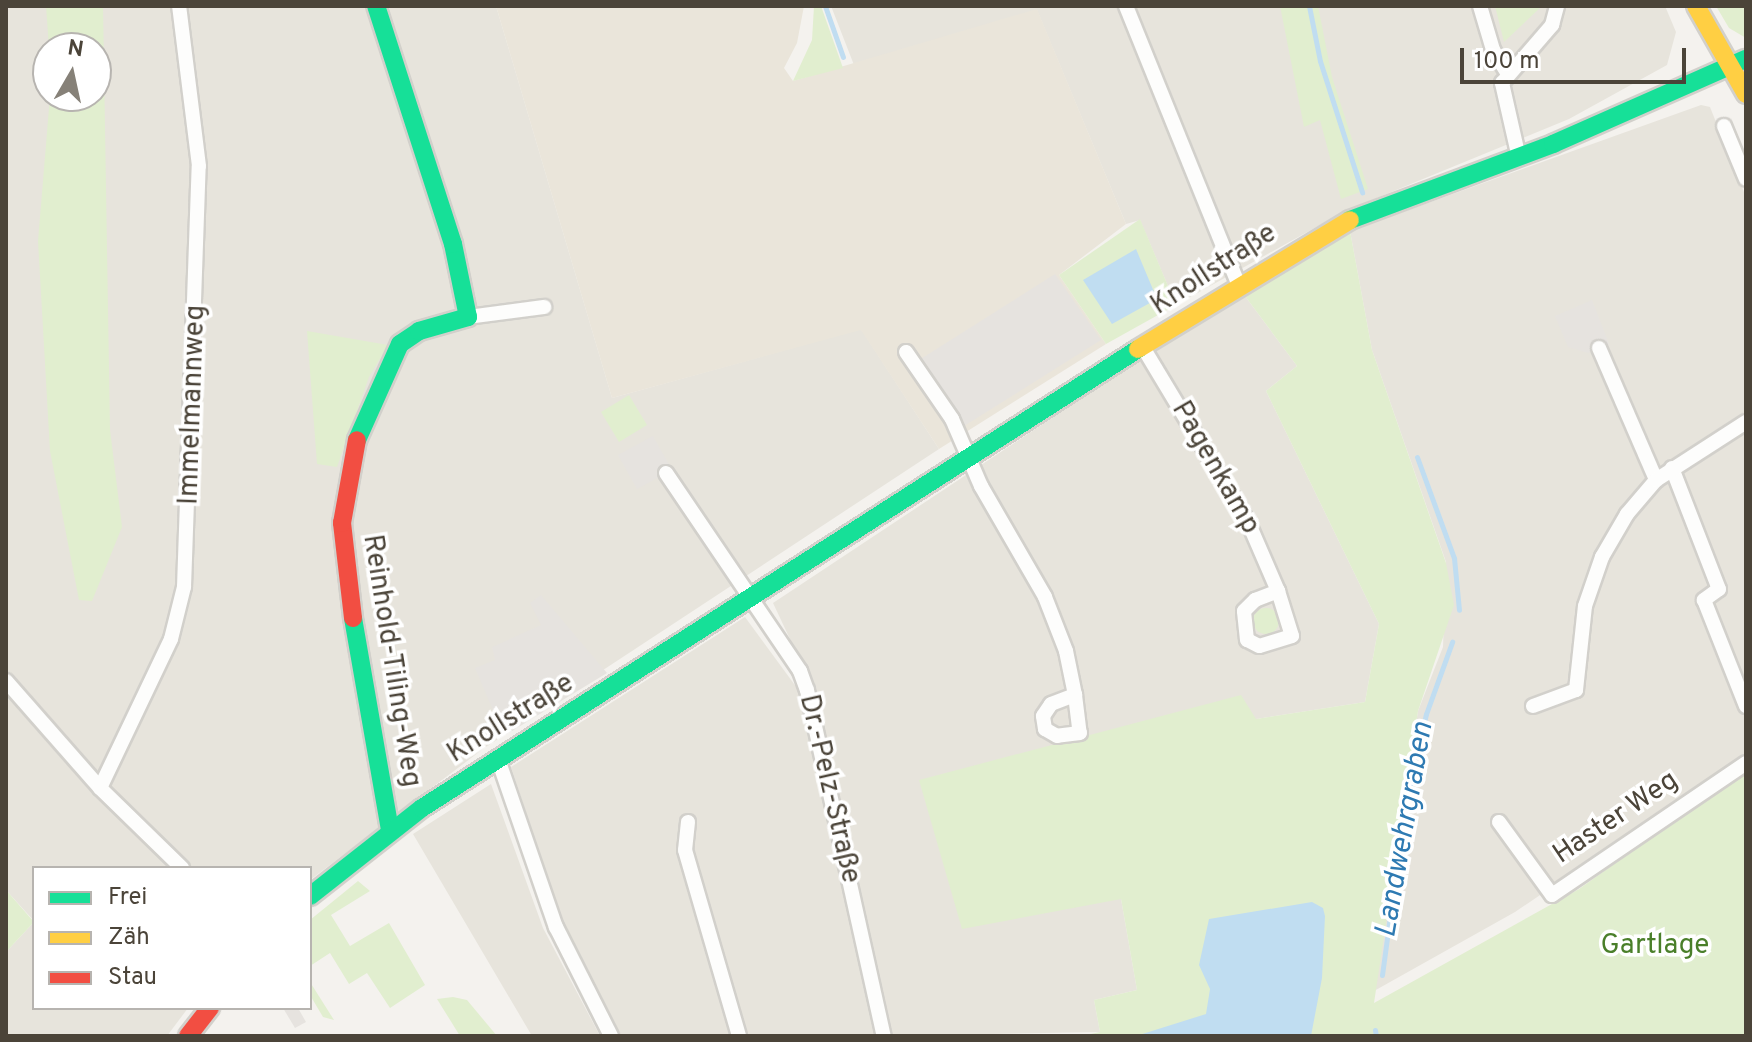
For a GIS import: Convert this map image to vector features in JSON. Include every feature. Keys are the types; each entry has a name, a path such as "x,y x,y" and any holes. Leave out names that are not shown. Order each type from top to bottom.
{"street":[{"name":"Immelmannweg","path":"100,788 171,639 184,587 199,166 179,6"},
{"path":"376,6 453,244 468,317"},
{"path":"1126,6 1239,285"},
{"path":"1480,6 1493,50 1507,72"},
{"path":"1519,158 1502,97 1507,72 1552,25 1557,6"},
{"path":"1696,6 1738,62 1746,94"},
{"name":"Knollstraße","path":"312,894 390,831 498,759 1144,349 1239,285 1352,219 1519,158 1738,62"},
{"path":"1724,126 1746,179"},
{"name":"Reinhold-Tiling-Weg","path":"390,831 345,574 342,523 348,472 363,418 400,344 419,331 468,317 544,307"},
{"path":"1599,348 1656,480"},
{"name":"Pagenkamp","path":"1144,349 1216,463 1278,591"},
{"path":"906,352 952,419 970,459 1045,597 1075,695"},
{"path":"1533,706 1576,690 1579,637 1593,579 1612,536 1656,480 1746,422"},
{"path":"1672,468 1719,589 1704,600 1746,706"},
{"path":"666,473 750,601"},
{"name":"Dr.-Pelz-Straße","path":"750,601 800,671 807,690 884,1036"},
{"path":"6,681 100,788 180,866"},
{"path":"498,759 556,927 611,1036"},
{"name":"Haster Weg","path":"1499,822 1552,895 1746,763"},
{"path":"688,822 685,850 739,1036"},
{"path":"188,1036 208,1010"}],"shaded area":[{"path":"6,6 496,6 612,398 861,329 939,449 483,749 312,878 312,866 32,866 32,919 6,890"},
{"path":"496,6 804,6 797,43 784,68 793,81 1037,9 1126,224 1059,275 1106,344 939,449 861,330 612,398"},
{"path":"831,6 1665,6 1676,32 1667,65 1569,119 1345,211 1176,305 1140,220 1126,224 1037,10 854,65"},
{"path":"1701,105 1710,107 1746,197 1746,755 1515,912 1374,991 1418,711 1443,647 1446,562 1372,350 1350,231"},
{"path":"1055,274 1101,340 953,433 908,367"},
{"path":"1242,292 1297,366 1266,391 1379,624 1365,702 1256,719 1121,899 1137,990 1094,1000 1100,1032 891,1036 814,690 773,603"},
{"path":"1592,300 1609,344 1588,353 1568,347 1555,316"},
{"path":"653,436 672,470 637,489 618,455"},
{"path":"541,595 607,673 504,736 475,668 495,660 492,647 541,625 530,603"},
{"path":"745,617 797,688 877,1036 617,1036 563,925 511,767"},
{"path":"491,784 543,928 600,1036 532,1036 413,834"},
{"path":"32,924 32,1010 186,1010 167,1036 6,1036 6,952"},
{"path":"284,1010 299,1010 306,1022 295,1028"}],"green space":[{"path":"46,6 103,6 103,32 48,32"},
{"path":"814,6 821,6 843,68 793,81 812,40"},
{"path":"1280,6 1318,6 1332,77 1368,189 1341,199 1320,120 1304,127"},
{"path":"1495,6 1540,6 1541,7 1504,42"},
{"path":"1716,6 1746,6 1746,38 1729,28"},
{"path":"49,112 105,112 110,430 122,527 92,601 79,600 50,451 38,241"},
{"path":"1140,219 1176,305 1106,344 1059,275"},
{"name":"Gartlage","path":"1350,231 1372,350 1446,563 1454,605 1418,711 1374,1003 1579,889 1746,770 1746,1036 1082,1036 1100,1032 1094,1000 1137,990 1121,899 962,929 919,780 1241,695 1256,719 1365,702 1379,624 1266,391 1297,366 1242,292"},
{"path":"307,331 388,345 369,377 337,467 317,464"},
{"path":"629,395 647,425 619,442 601,412"},
{"path":"1266,608 1275,612 1279,621 1275,630 1266,634 1257,630 1253,621 1257,612"},
{"path":"358,881 370,891 331,915 350,946 389,923 425,985 390,1008 367,973 349,984 330,953 312,965 312,918"},
{"path":"6,890 32,920 32,924 6,952"},
{"path":"312,985 334,1020 323,1017 312,998"},
{"path":"453,997 467,1000 497,1036 460,1036 437,999"}],"water":[{"path":"1136,249 1157,299 1112,324 1083,280"},
{"path":"1312,902 1323,908 1325,916 1322,978 1311,1036 1136,1036 1206,1014 1210,989 1199,965 1209,919"}],"waterway":[{"path":"825,6 843,57"},
{"name":"Landwehrgraben","path":"1309,6 1320,61 1362,192"},
{"name":"Landwehrgraben","path":"1417,457 1454,558 1459,610"},
{"name":"Landwehrgraben","path":"1382,975 1404,813 1426,714 1452,642"},
{"name":"Landwehrgraben","path":"1375,1030 1376,1036"}],"traffic: fast":[{"path":"357,440 400,344 419,331 468,317 453,244 376,6"},
{"path":"1350,220 1553,144 1746,59"},
{"path":"312,894 422,808 1138,349"},
{"path":"353,618 390,831"}],"traffic: slow":[{"path":"1696,6 1746,94"},
{"path":"1138,349 1350,220"}],"traffic: jam":[{"path":"353,618 342,523 357,440"},
{"path":"188,1036 208,1010"}]}
